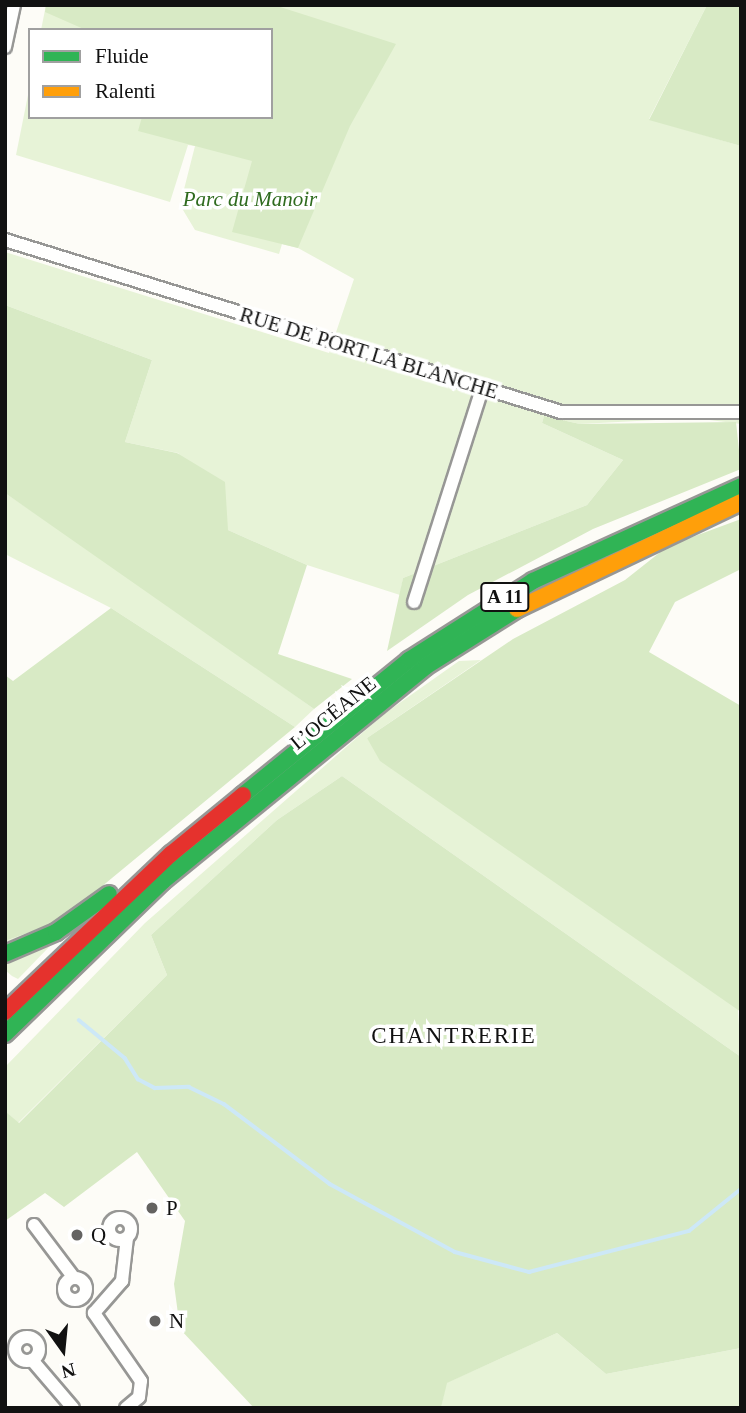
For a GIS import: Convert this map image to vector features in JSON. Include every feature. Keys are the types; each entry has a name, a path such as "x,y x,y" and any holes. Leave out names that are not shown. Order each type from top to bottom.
{"highway":[{"name":"L’OCÉANE","path":"5,1013 171,854 370,690 473,617 568,563 739,492"},
{"name":"L’OCÉANE","path":"5,1034 163,881 425,667 549,589 739,492"},
{"path":"5,954 55,932 147,863 171,854"}],"street":[{"path":"5,47 14,5"},
{"name":"RUE DE PORT LA BLANCHE","path":"5,240 561,412 741,412"},
{"path":"414,602 482,389"},
{"path":"34,1225 74,1278 85,1284 83,1297"},
{"path":"94,1305 121,1281 127,1237"},
{"path":"74,1278 65,1283 64,1294 83,1297 94,1305 98,1325 141,1381 139,1397 126,1408"},
{"path":"32,1360 73,1408"}],"green space":[{"name":"Parc du Manoir","path":"46,5 707,5 649,119 741,146 741,424 694,418 580,424 544,416 542,423 623,460 587,505 403,578 400,595 307,565 228,530 178,453 125,442 152,360 5,305 5,252 329,353 354,279 298,248 282,244 279,254 195,230 180,205 195,146 188,145 170,202 16,155 28,95 28,119 273,119 273,28 41,28"},
{"name":"Parc du Manoir","path":"46,5 274,5 396,44 350,126 298,248 232,232 252,161 138,131 141,119 273,119 273,28 81,28 45,12"},
{"path":"707,5 741,5 741,146 649,120"},
{"path":"5,305 152,360 125,442 177,453 225,482 228,530 307,565 278,654 352,679 314,709 5,493"},
{"path":"544,416 580,424 736,422 741,469 593,529 468,595 387,651 403,578 587,505 623,460 542,423"},
{"path":"5,493 122,572 314,709 295,727 111,608 5,554"},
{"path":"741,519 741,569 675,602 649,652 741,706 741,1012 380,761 367,738 513,639 625,580 668,546"},
{"path":"111,608 295,727 89,897 47,926 5,941 5,675 13,681"},
{"path":"481,660 367,738 738,1009 741,1057 342,776 277,820 151,935 167,975 18,1123 5,1111 5,1067 145,923 384,714 459,661"},
{"path":"342,776 741,1057 741,1348 606,1374 557,1333 447,1383 441,1408 254,1408 180,1329 174,1284 185,1221 137,1152 64,1207 45,1193 5,1221 5,1111 19,1123 167,975 151,935 277,820"},
{"path":"47,926 50,946 18,979 12,976 5,970 5,941"},
{"path":"557,1333 606,1374 741,1348 741,1408 441,1408 446,1383"}],"waterway":[{"path":"79,1020 125,1058 138,1079 155,1088 189,1087 224,1104 330,1184 455,1252 529,1272 689,1231 741,1189"}],"traffic: fast":[{"path":"243,795 409,660 533,581 741,486"},
{"path":"5,1034 163,881 425,667 517,609"},
{"path":"5,954 56,932 109,894"}],"traffic: slow":[{"path":"517,609 741,502"}],"traffic: jam":[{"path":"5,1012 171,854 243,795"}],"place":[{"name":"P","path":"152,1208"},
{"name":"Q","path":"77,1235"},
{"name":"N","path":"155,1321"}],"district":[{"name":"CHANTRERIE","path":"454,1036"}]}
